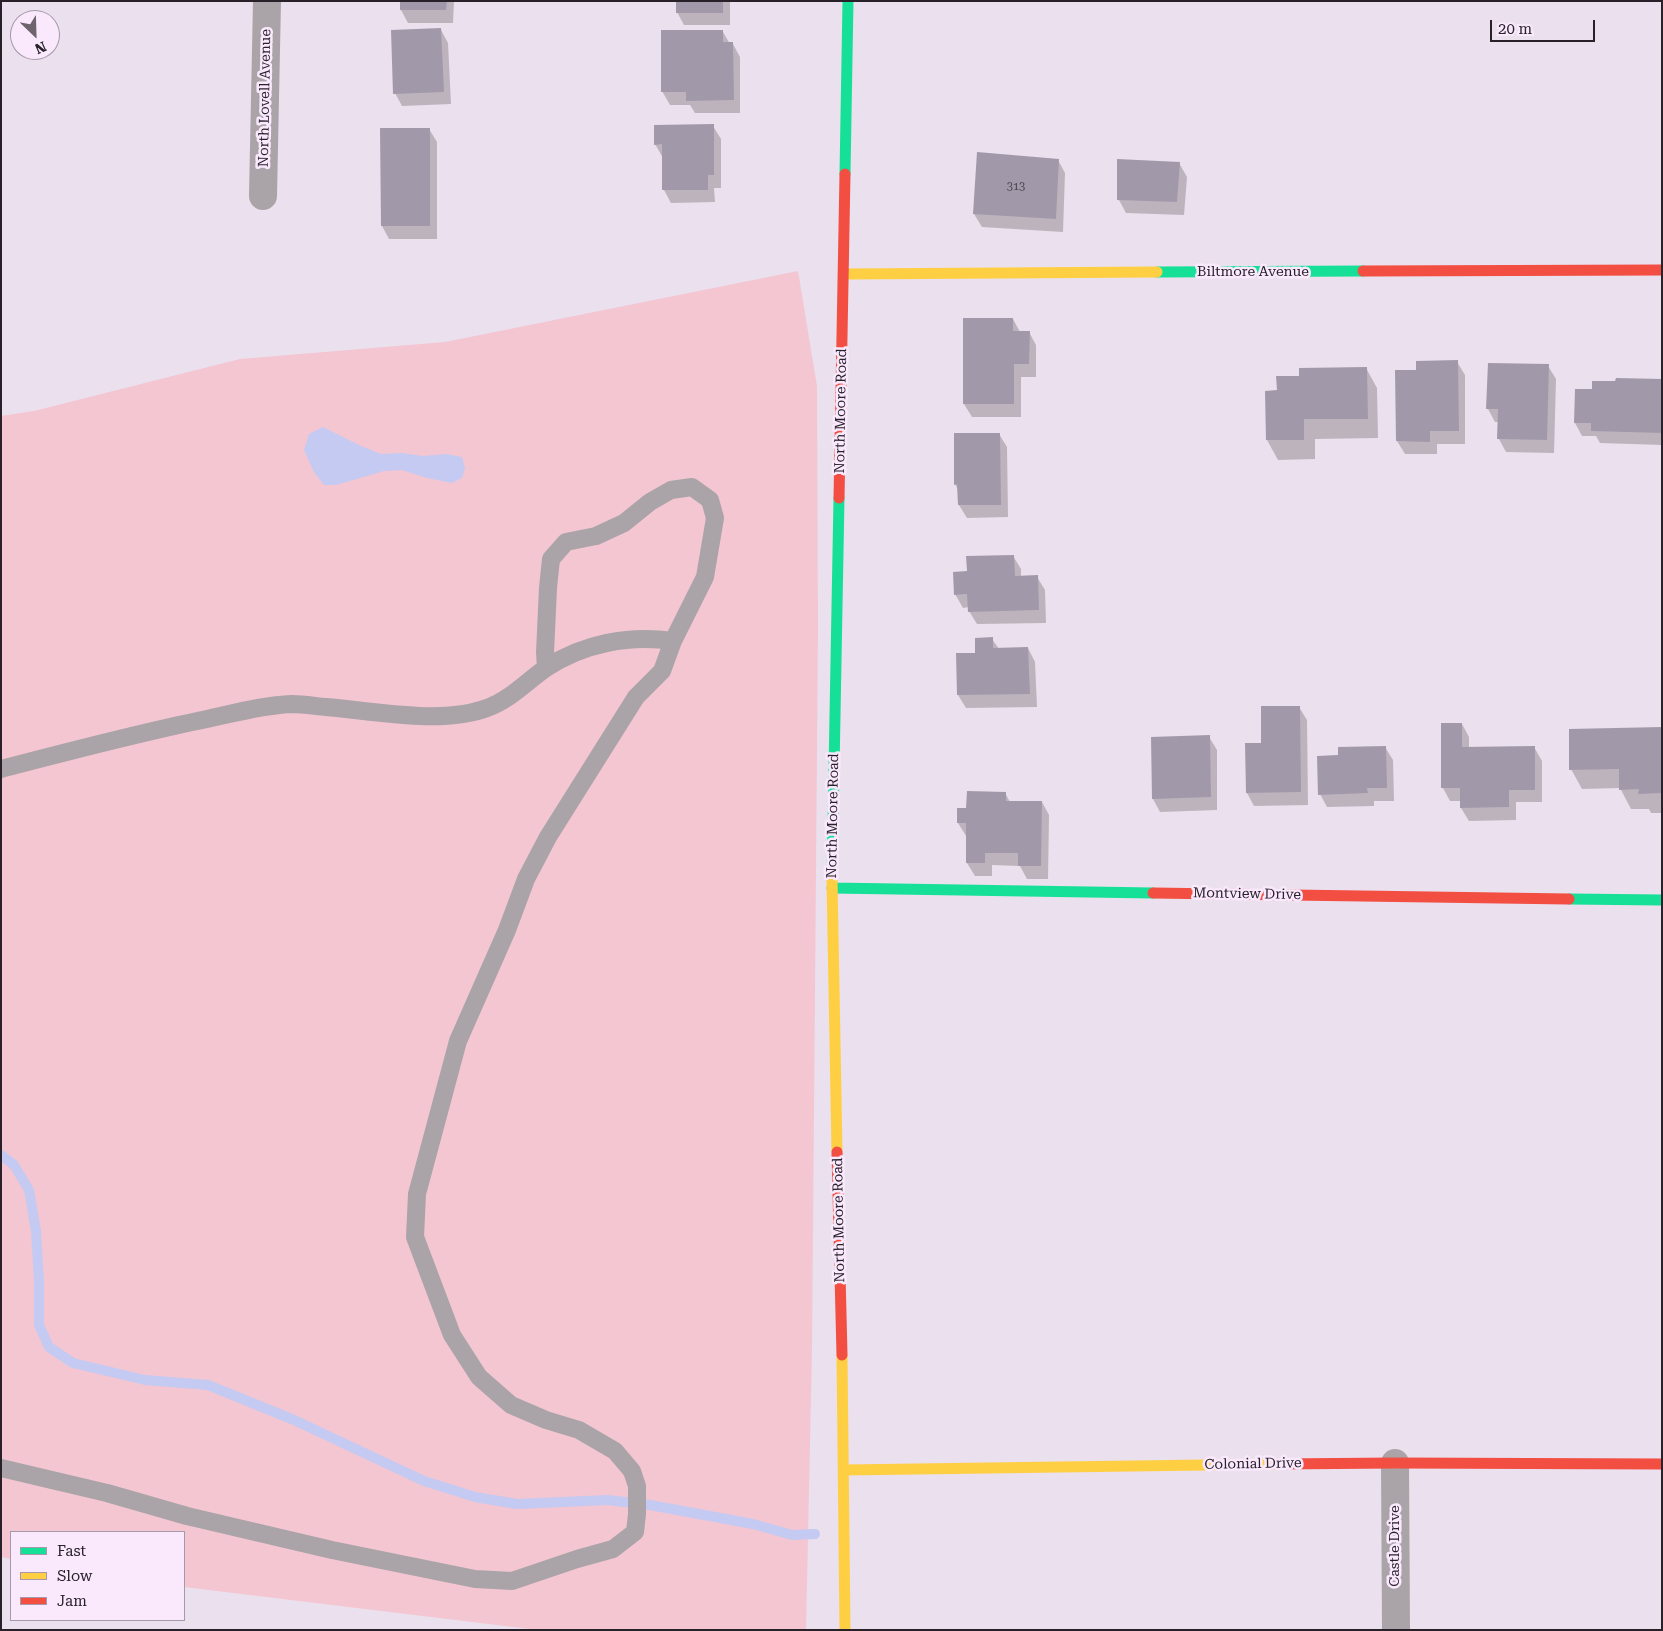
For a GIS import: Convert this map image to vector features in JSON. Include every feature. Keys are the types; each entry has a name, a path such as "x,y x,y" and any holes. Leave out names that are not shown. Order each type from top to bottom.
{"street":[{"name":"North Lovell Avenue","path":"263,196 268,1"},
{"name":"North Moore Road","path":"845,1630 844,1470 832,888 848,1"},
{"name":"Biltmore Avenue","path":"844,274 1662,270"},
{"name":"Montview Drive","path":"832,888 1662,900"},
{"name":"Colonial Drive","path":"844,1470 1394,1462 1662,1464"},
{"name":"Castle Drive","path":"1394,1462 1396,1630"}],"lane":[{"path":"1,1468 107,1493 187,1516 332,1550 475,1579 512,1581 576,1559 614,1549 635,1532 637,1486 632,1471 615,1451 579,1430 546,1420 511,1404 479,1377 452,1335 415,1237 416,1194 458,1041 496,956 526,879 548,837 616,726 636,696 662,671 672,641 705,577 715,518 710,500 692,487 671,490 650,502 624,523 596,536 566,542 552,559 548,588 546,668"},
{"path":"1,769 113,739 183,723 247,710 293,704 445,717 487,708 512,695 546,668 578,651 622,639 650,638 672,641"}],"shaded area":[{"path":"798,271 817,386 818,627 812,1350 806,1630 538,1630 185,1587 185,1531 10,1531 10,1559 1,1557 1,416 34,411 240,359 445,342"}],"water":[{"path":"323,427 381,454 402,453 423,456 446,454 462,457 465,468 462,478 452,483 402,470 384,471 336,485 324,485 314,472 304,450 309,434"}],"building":[{"path":"400,1 447,1 446,10 400,10"},
{"path":"676,1 723,1 723,13 676,13"},
{"path":"441,28 444,92 393,94 391,30"},
{"path":"661,30 723,30 723,42 733,42 734,100 686,101 686,92 661,92"},
{"path":"714,124 714,175 708,175 708,190 662,190 662,144 654,145 654,125"},
{"path":"380,128 430,128 430,226 381,226"},
{"path":"977,152 1059,159 1056,219 973,214"},
{"path":"1117,159 1180,162 1177,202 1117,200"},
{"path":"963,318 1013,318 1013,331 1030,331 1029,364 1014,364 1014,404 963,404"},
{"path":"1458,360 1459,431 1430,431 1430,442 1396,441 1395,370 1416,370 1416,361"},
{"path":"1488,363 1549,364 1547,440 1497,439 1498,409 1486,409"},
{"path":"1367,367 1368,419 1304,419 1304,440 1266,440 1265,391 1277,390 1276,376 1299,376 1299,368"},
{"path":"1616,378 1662,379 1662,433 1591,431 1591,423 1574,423 1575,389 1592,389 1592,381 1615,381"},
{"path":"954,433 1000,433 1001,505 958,505 957,484 954,485"},
{"path":"1014,555 1015,576 1038,575 1039,610 968,612 967,594 954,595 953,572 967,571 966,556"},
{"path":"993,637 993,648 1028,647 1030,694 957,695 956,653 975,653 975,638"},
{"path":"1261,706 1300,706 1301,792 1246,793 1245,743 1261,743"},
{"path":"1441,723 1462,723 1462,747 1535,746 1535,790 1509,790 1509,807 1460,808 1460,788 1441,788"},
{"path":"1662,727 1662,793 1638,794 1639,789 1619,790 1619,769 1569,770 1569,729"},
{"path":"1210,735 1211,797 1152,799 1151,737"},
{"path":"1386,746 1387,788 1367,788 1368,793 1318,795 1317,756 1338,755 1338,747"},
{"path":"967,791 1006,792 1006,801 1042,801 1041,866 1018,866 1018,853 985,853 985,863 966,863 966,823 957,823 957,808 966,808"}],"waterway":[{"path":"1,1155 14,1165 29,1190 36,1231 39,1325 49,1347 73,1363 145,1380 208,1385 294,1420 424,1481 475,1497 517,1504 608,1500 650,1505 753,1524 792,1535 815,1534"}],"traffic: fast":[{"path":"845,174 848,1"},
{"path":"1157,272 1363,271"},
{"path":"832,879 839,498"},
{"path":"832,888 1153,893"},
{"path":"1569,899 1662,900"}],"traffic: slow":[{"path":"844,274 1157,272"},
{"path":"832,879 837,1152"},
{"path":"842,1355 845,1630"},
{"path":"844,1470 1277,1464"}],"traffic: jam":[{"path":"839,498 845,174"},
{"path":"1363,271 1662,270"},
{"path":"1153,893 1569,899"},
{"path":"837,1152 842,1355"},
{"path":"1277,1464 1662,1464"}]}
